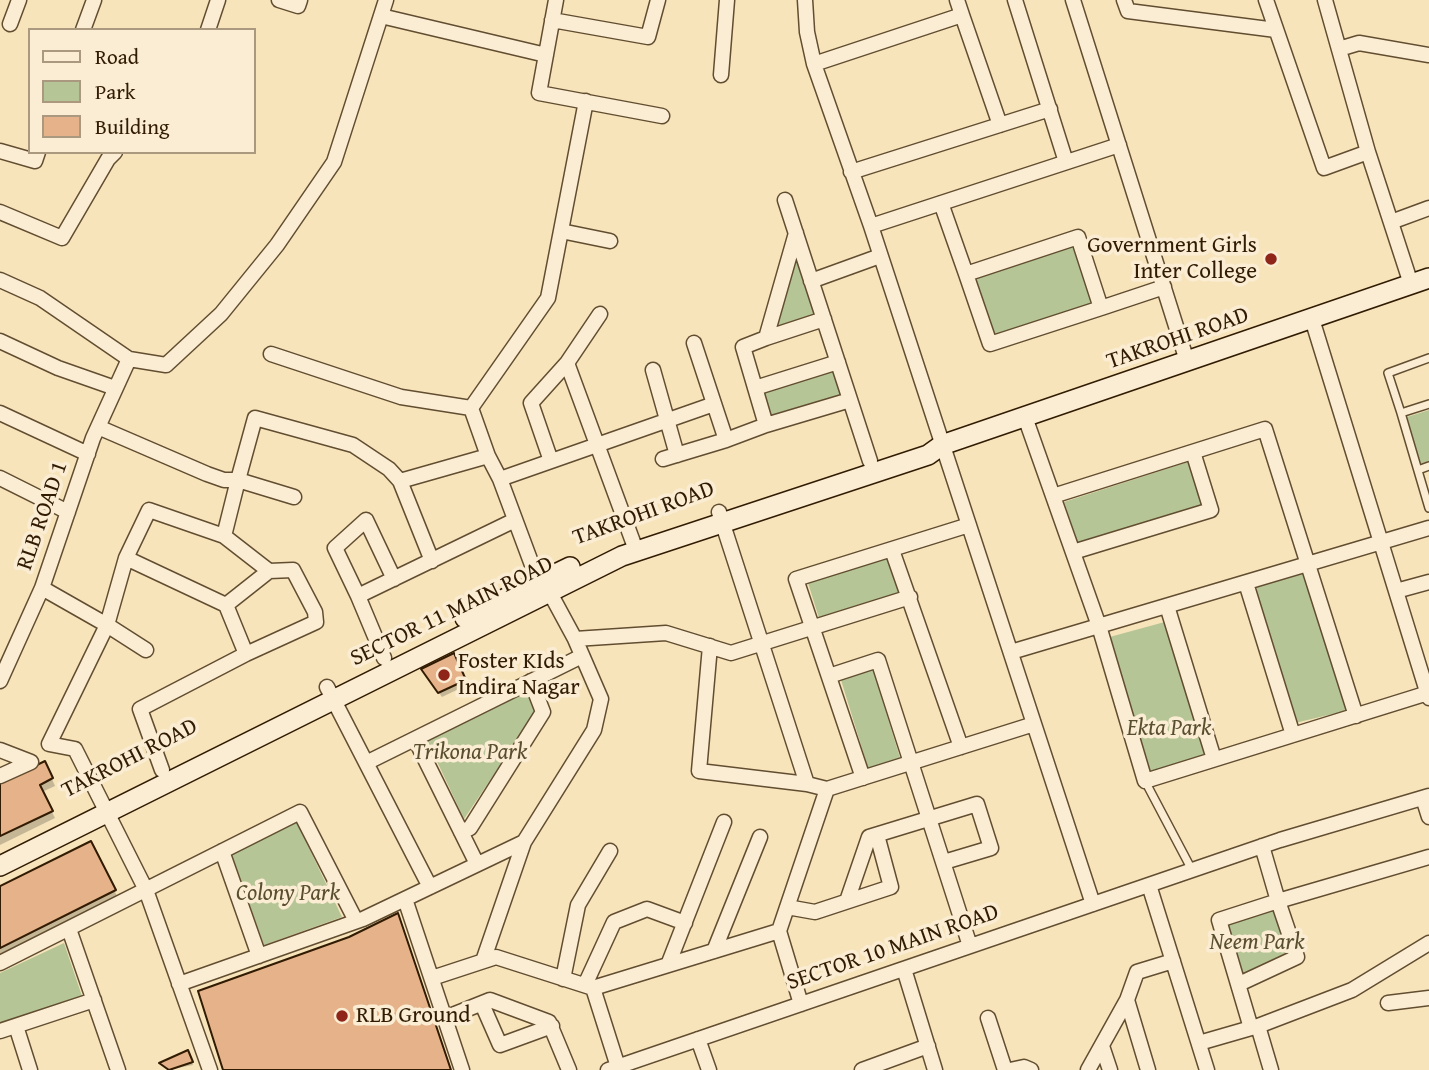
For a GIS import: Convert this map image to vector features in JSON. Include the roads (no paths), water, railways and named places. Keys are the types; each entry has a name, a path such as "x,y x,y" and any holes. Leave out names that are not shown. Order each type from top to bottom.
{"street":[{"path":"10,24 19,0"},
{"path":"84,28 94,0"},
{"path":"209,28 218,0"},
{"path":"279,0 298,6 300,0"},
{"path":"0,279 40,298 129,359 166,365 221,314 277,245 334,162 386,0"},
{"path":"556,0 539,93 662,116"},
{"path":"552,20 648,37 658,0"},
{"path":"721,75 727,0"},
{"path":"805,0 807,32 814,64 871,226 1093,904"},
{"path":"957,0 1000,125"},
{"path":"1016,0 1066,162"},
{"path":"1073,0 1187,361"},
{"path":"1124,0 1128,10 1276,30"},
{"path":"1266,0 1324,168 1368,152"},
{"path":"1325,0 1391,222 1420,281"},
{"path":"814,64 962,15"},
{"path":"381,16 546,55"},
{"path":"1339,49 1359,43 1429,55"},
{"path":"471,408 548,299 586,101"},
{"path":"852,172 1050,109"},
{"path":"871,226 1119,145"},
{"path":"0,151 35,161 37,154"},
{"path":"0,212 62,238 113,154"},
{"path":"785,200 870,461"},
{"path":"941,203 990,344 1164,287"},
{"path":"1391,222 1429,208"},
{"path":"561,232 610,241"},
{"path":"766,338 796,233"},
{"path":"966,274 1078,237 1101,308"},
{"path":"811,281 880,256"},
{"name":"TAKROHI ROAD","path":"0,852 104,807 162,770 330,693 384,658 544,586 633,542 721,518 870,461 923,444 942,444 1420,281"},
{"path":"551,461 531,403 567,363 600,314"},
{"path":"766,425 743,347 824,319"},
{"path":"1025,416 1099,626 1144,781 1428,696 1312,319"},
{"path":"0,341 58,368 116,388"},
{"path":"694,343 726,440"},
{"path":"271,354 401,397 471,408"},
{"name":"RLB ROAD 1","path":"129,359 98,427 42,588 146,650"},
{"path":"755,388 838,362"},
{"path":"567,363 633,542"},
{"path":"653,370 677,455"},
{"path":"663,459 850,400"},
{"path":"500,479 714,404"},
{"path":"471,408 488,456 544,586 575,639 601,699 594,730 524,842 482,961"},
{"path":"0,413 88,454"},
{"path":"223,536 256,418 354,445 389,470 400,481 432,561"},
{"path":"98,427 207,474 295,497"},
{"path":"1053,496 1265,429 1356,716"},
{"name":"SECTOR 11 MAIN ROAD","path":"0,866 104,807 544,586 721,518 928,455 942,444"},
{"path":"1073,552 1211,510 1193,452"},
{"path":"400,481 488,456"},
{"path":"0,478 68,512"},
{"path":"209,1070 146,890 75,749 49,744 107,625 126,558 149,510 223,536 269,571"},
{"path":"721,518 807,784"},
{"path":"384,658 335,548 366,520 394,579"},
{"path":"358,596 515,520"},
{"path":"863,778 796,579 969,526"},
{"path":"1010,652 1429,528"},
{"path":"892,550 961,747"},
{"path":"126,558 226,605 246,654"},
{"path":"162,770 140,709 246,654 316,622 315,612 293,570 269,571 226,605"},
{"path":"1396,591 1429,582"},
{"path":"1246,583 1293,735"},
{"path":"0,681 6,655 42,588"},
{"path":"575,639 666,633 731,653 909,597"},
{"path":"1167,606 1214,759"},
{"path":"710,646 699,771 807,784 827,789 1034,724"},
{"path":"366,763 582,656"},
{"path":"828,677 878,660 970,946"},
{"path":"461,832 470,828 543,712 531,681"},
{"path":"330,693 430,887"},
{"path":"415,739 477,864"},
{"path":"0,750 31,762 0,776"},
{"path":"801,1004 779,931 827,789"},
{"path":"1426,797 1429,817"},
{"name":"SECTOR 10 MAIN ROAD","path":"615,1069 1262,846 1426,797"},
{"path":"847,901 869,837 977,804 991,848 944,862"},
{"path":"0,963 300,812 356,922"},
{"path":"668,965 724,822"},
{"path":"787,908 815,912 891,887 877,835"},
{"path":"714,951 760,837"},
{"path":"179,984 356,922 524,842"},
{"path":"1239,984 1297,957 1262,846"},
{"path":"222,851 259,956"},
{"path":"564,979 578,905 610,851"},
{"path":"1271,1070 1219,920 1429,856"},
{"path":"1149,885 1207,1070"},
{"path":"405,899 463,1070"},
{"path":"615,1069 589,987 614,922 647,909 685,923"},
{"path":"69,929 118,1070"},
{"path":"432,978 496,957 589,987 779,931"},
{"path":"1199,1044 1254,1027 1352,990 1429,943"},
{"path":"1088,1070 1127,1000 1137,972 1173,961"},
{"path":"904,969 935,1070"},
{"path":"1388,1003 1429,998"},
{"path":"0,1031 94,1000"},
{"path":"445,1018 490,1000 549,1022 569,1070"},
{"path":"1127,1000 1148,1070"},
{"path":"482,1003 500,1045 552,1026"},
{"path":"988,1018 1008,1070 1024,1067 1031,1070"},
{"path":"16,1026 30,1070"},
{"path":"698,1039 709,1070"},
{"path":"862,1070 928,1046"},
{"path":"1102,1046 1110,1070"}],"lane":[{"path":"1429,358 1388,373 1429,508"},
{"path":"1401,413 1429,404"},
{"path":"1418,470 1429,466"},
{"path":"1144,781 1192,870"}],"place":[{"name":"Government Girls Inter College","path":"1271,259"},
{"name":"Foster KIds Indira Nagar","path":"444,675"},
{"name":"RLB Ground","path":"342,1016"}],"park label":[{"name":"Ekta Park","path":"1169,729"},
{"name":"Trikona Park","path":"470,753"},
{"name":"Colony Park","path":"288,894"},
{"name":"Neem Park","path":"1257,943"}]}
